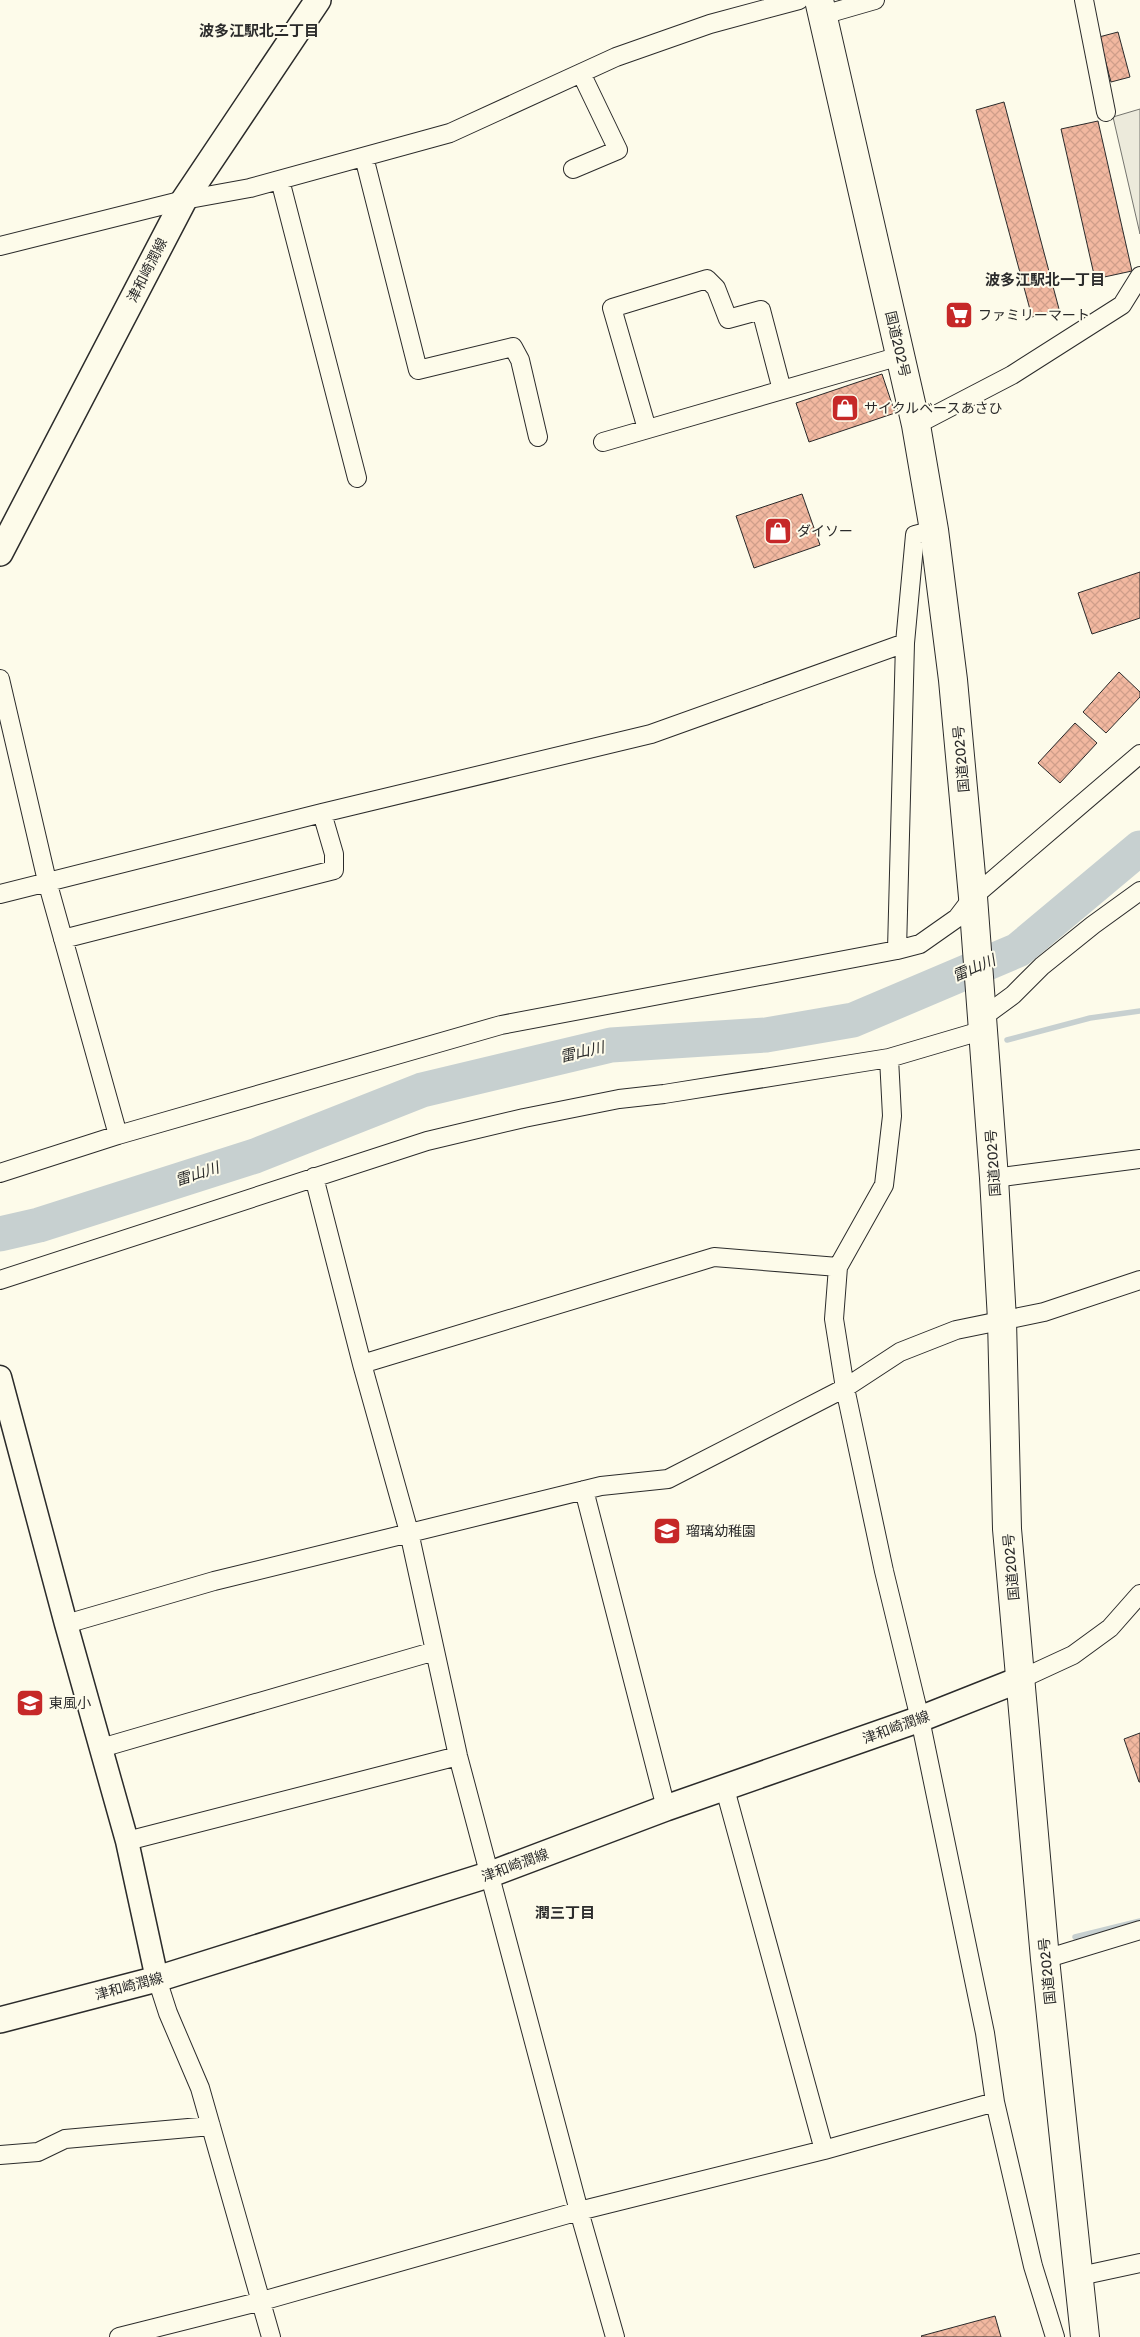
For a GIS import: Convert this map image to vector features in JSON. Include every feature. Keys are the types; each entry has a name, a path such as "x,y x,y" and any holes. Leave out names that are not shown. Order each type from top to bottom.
{"highway":[{"name":"国道202号","path":"821,8 916,425 934,530 953,680 974,897 994,1178 1002,1320 1008,1529 1045,1958 1085,2337"}],"main road":[{"name":"津和崎潤線","path":"0,553 184,200 318,0"},
{"name":"津和崎潤線","path":"0,2020 157,1980 491,1874 666,1808 725,1789 920,1718 1021,1679"}],"street":[{"path":"0,246 184,200 250,188 450,133 616,57 710,24 799,0"},
{"path":"821,8 875,0"},
{"path":"1084,0 1106,112"},
{"path":"573,170 618,150 581,73"},
{"path":"364,157 418,370 513,347 520,360 538,436"},
{"path":"280,180 357,478"},
{"path":"916,425 1012,375 1122,305 1140,276"},
{"path":"647,429 612,308 707,279 716,288 728,319 761,310 782,390"},
{"path":"603,442 900,356"},
{"path":"897,950 905,643 915,535 934,530"},
{"path":"0,894 322,813 651,734 905,643"},
{"path":"0,679 47,881 118,1134"},
{"path":"0,1173 118,1134 501,1025 897,950 920,944 958,918 974,897 1140,754"},
{"path":"63,939 334,870 334,854 322,813"},
{"path":"0,1280 427,1141 524,1118 619,1099 664,1094 889,1058 982,1014 1013,995 1042,966 1093,925 1140,891"},
{"path":"889,1058 892,1116 884,1185 838,1267 834,1319 845,1388 884,1572 920,1718 985,2033 995,2102 1033,2266 1056,2337"},
{"path":"994,1178 1140,1159"},
{"path":"314,1177 362,1364 409,1532 458,1756 491,1874 578,2211 615,2337"},
{"path":"362,1364 714,1258 838,1267"},
{"path":"66,1624 214,1581 409,1532 601,1486 668,1479 845,1388 900,1352 956,1330 1044,1312 1140,1280"},
{"path":"0,1377 5,1413 127,1841 157,1980 168,2013 200,2088 271,2337"},
{"path":"584,1490 666,1808"},
{"path":"1021,1679 1073,1656 1110,1628 1140,1594"},
{"path":"101,1748 435,1651"},
{"path":"127,1841 458,1756"},
{"path":"725,1789 824,2150"},
{"path":"1045,1958 1140,1930"},
{"path":"119,2337 262,2301 578,2211 824,2150 995,2102"},
{"path":"0,2155 38,2152 65,2139 211,2126"},
{"path":"1080,2276 1140,2263"}],"shaded area":[{"path":"1140,109 1140,234 1113,117"}],"building":[{"path":"1118,32 1130,77 1111,82 1099,37"},
{"path":"1004,102 1059,309 1032,317 976,110"},
{"path":"1098,121 1132,271 1095,279 1061,129"},
{"name":"サイクルベースあさひ","path":"882,374 895,413 809,442 796,403"},
{"name":"ダイソー","path":"802,494 820,545 754,568 736,516"},
{"path":"1140,572 1140,618 1092,634 1078,593"},
{"path":"1119,672 1140,692 1140,697 1106,733 1083,712"},
{"path":"1075,723 1097,743 1060,783 1038,763"},
{"path":"1140,1733 1140,1782 1139,1782 1124,1739"},
{"path":"995,2316 1001,2337 921,2336"}],"waterway":[{"name":"雷山川","path":"0,1234 39,1225 255,1156 422,1090 611,1045 766,1035 853,1020 1018,950 1140,848"},
{"path":"1007,1040 1090,1018 1140,1011"},
{"path":"1075,1937 1140,1921"}],"place":[{"name":"ファミリーマート","path":"959,315"},
{"name":"サイクルベースあさひ","path":"845,408"},
{"name":"ダイソー","path":"778,531"},
{"name":"瑠璃幼稚園","path":"667,1531"},
{"name":"東風小","path":"30,1703"}],"district":[{"name":"波多江駅北二丁目","path":"259,31"},
{"name":"波多江駅北一丁目","path":"1045,280"},
{"name":"潤三丁目","path":"565,1913"}]}
